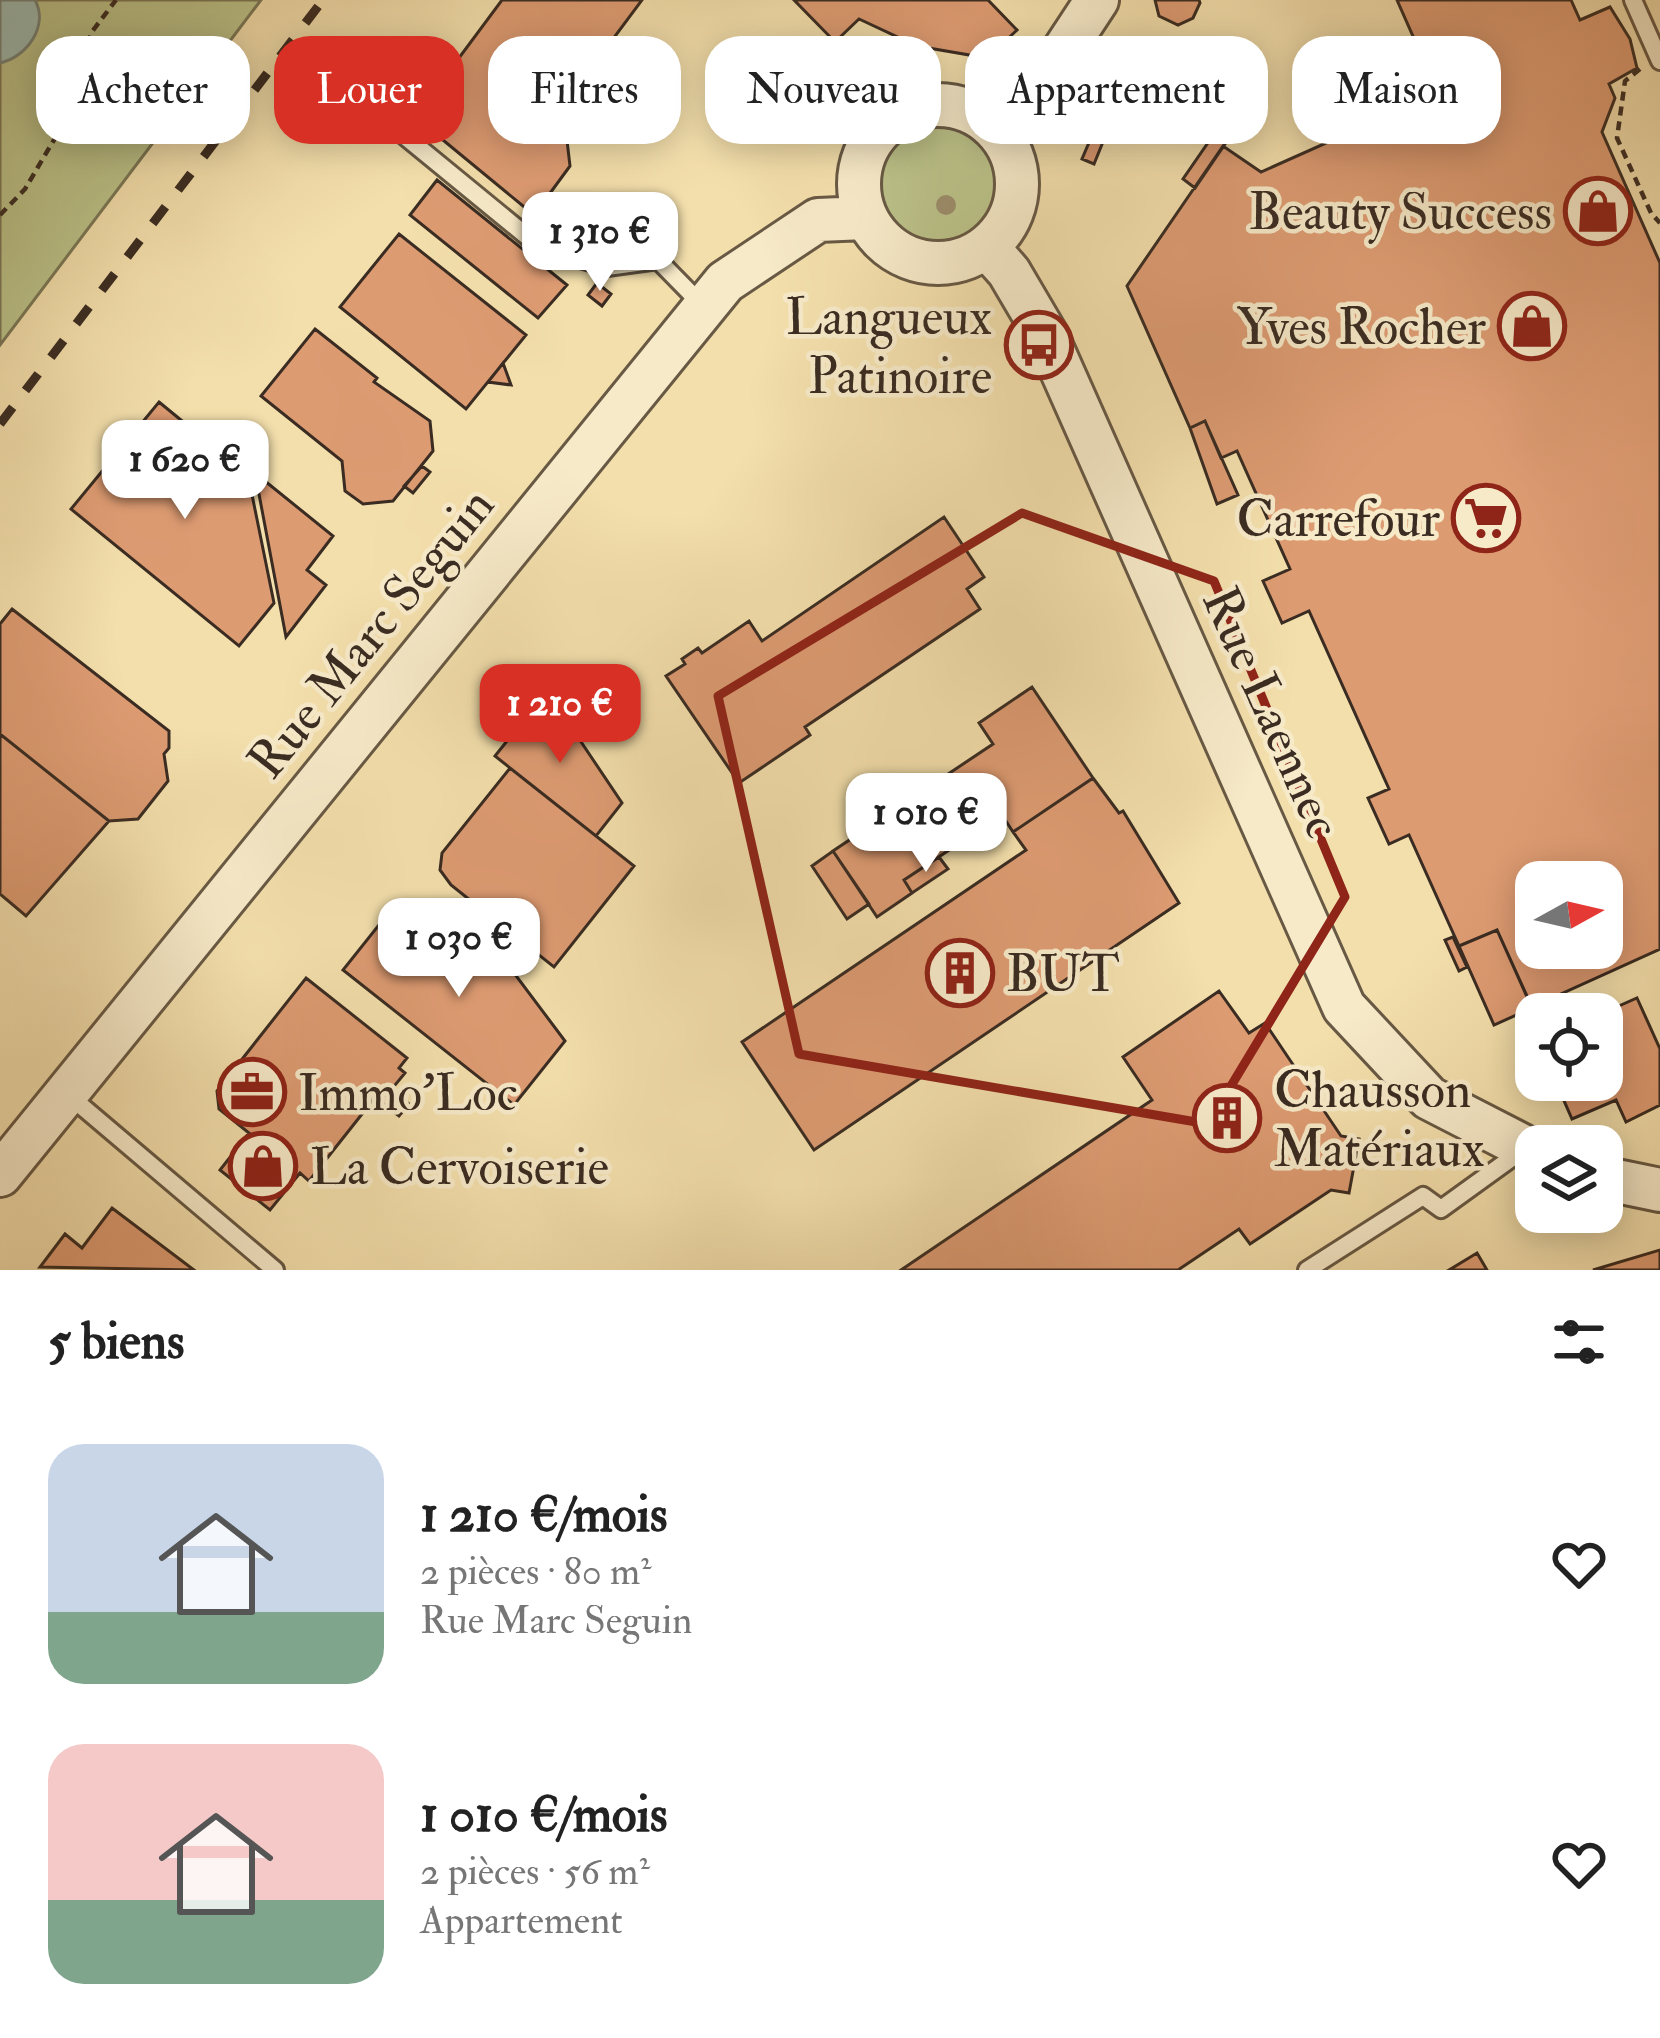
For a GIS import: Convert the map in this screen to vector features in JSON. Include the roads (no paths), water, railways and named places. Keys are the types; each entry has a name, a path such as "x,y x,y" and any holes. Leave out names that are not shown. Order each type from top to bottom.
{"street":[{"path":"1073,36 1097,0"},
{"path":"965,109 937,104 911,108 888,121 870,141 860,165 858,192 865,218 878,238 919,262 942,264 987,248 1014,209 1018,186 1007,144"},
{"name":"Rue Marc Seguin","path":"0,1175 725,282 818,220 865,218"},
{"name":"Rue Laennec","path":"987,248 1009,272 1046,335 1344,1007 1429,1098 1515,1143"},
{"path":"1623,1182 1660,1190"}],"lane":[{"path":"1633,0 1660,61"},
{"path":"414,144 540,247 607,267 658,260 704,308"},
{"path":"64,1092 275,1270"},
{"path":"1306,1270 1423,1196 1441,1209 1515,1161"}],"water":[{"path":"0,0 35,0 39,20 27,47 0,63"}],"railway":[{"path":"0,424 323,0"}],"place":[{"name":"Beauty Success","path":"1598,211"},
{"name":"Yves Rocher","path":"1532,326"},
{"name":"Langueux Patinoire","path":"1039,345"},
{"name":"Carrefour","path":"1486,518"},
{"name":"BUT","path":"960,973"},
{"name":"Immo'Loc","path":"252,1092"},
{"name":"Chausson Matériaux","path":"1227,1118"},
{"name":"La Cervoiserie","path":"263,1166"}]}
